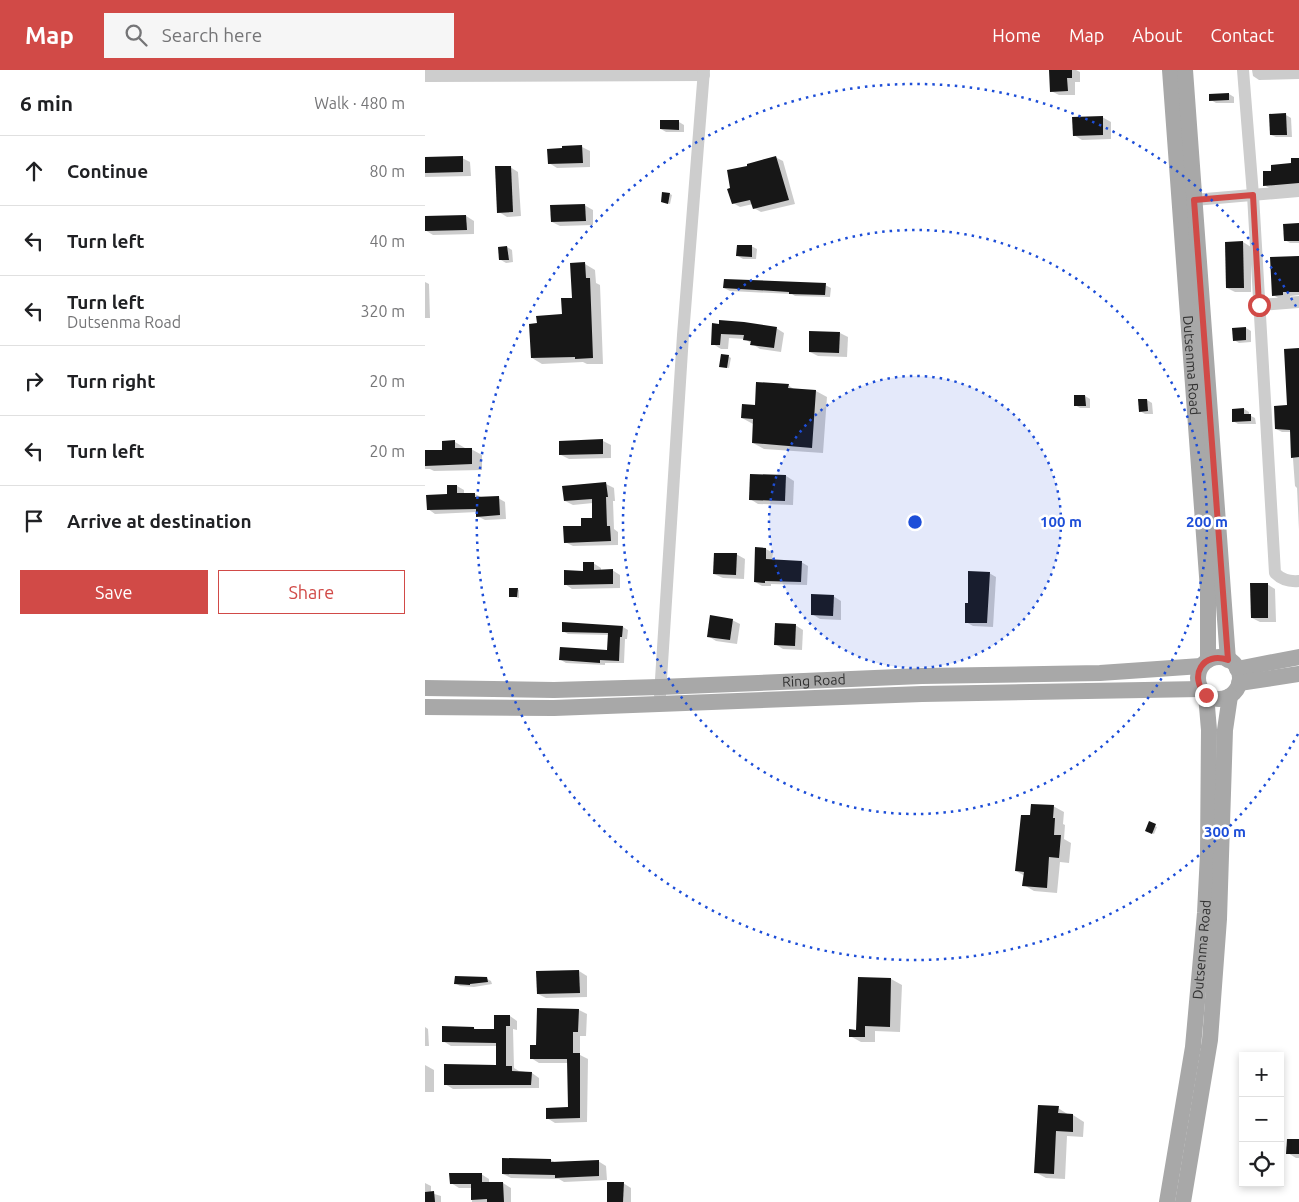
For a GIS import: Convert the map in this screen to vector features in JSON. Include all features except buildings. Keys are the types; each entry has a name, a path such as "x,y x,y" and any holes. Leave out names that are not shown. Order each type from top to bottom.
{"main road":[{"name":"Dutsenma Road","path":"1170,70 1208,590 1205,663"},
{"name":"Dutsenma Road","path":"1183,1202 1210,1040 1219,919 1225,730 1234,677 1185,70"},
{"path":"1234,677 1221,658 1205,663 1198,674 1198,682 1204,692 1214,699 1222,699 1234,677 1299,657"},
{"name":"Ring Road","path":"425,688 554,690 922,676 1100,673 1205,663"},
{"path":"1234,677 1299,674"},
{"name":"Dutsenma Road","path":"1167,1202 1193,1047 1205,913 1208,854 1209,730 1204,692"},
{"path":"425,706 554,708 922,694 1204,692"}],"street":[{"path":"1243,70 1253,195 1275,573 1281,579 1292,582 1299,581"},
{"path":"425,76 704,72 683,335 659,687 660,705"},
{"path":"1194,200 1299,191"},
{"path":"1259,305 1299,302"}],"route":[{"path":"1206,695 1198,682 1201,666 1214,658 1228,660 1194,200 1253,195 1259,305"}]}
